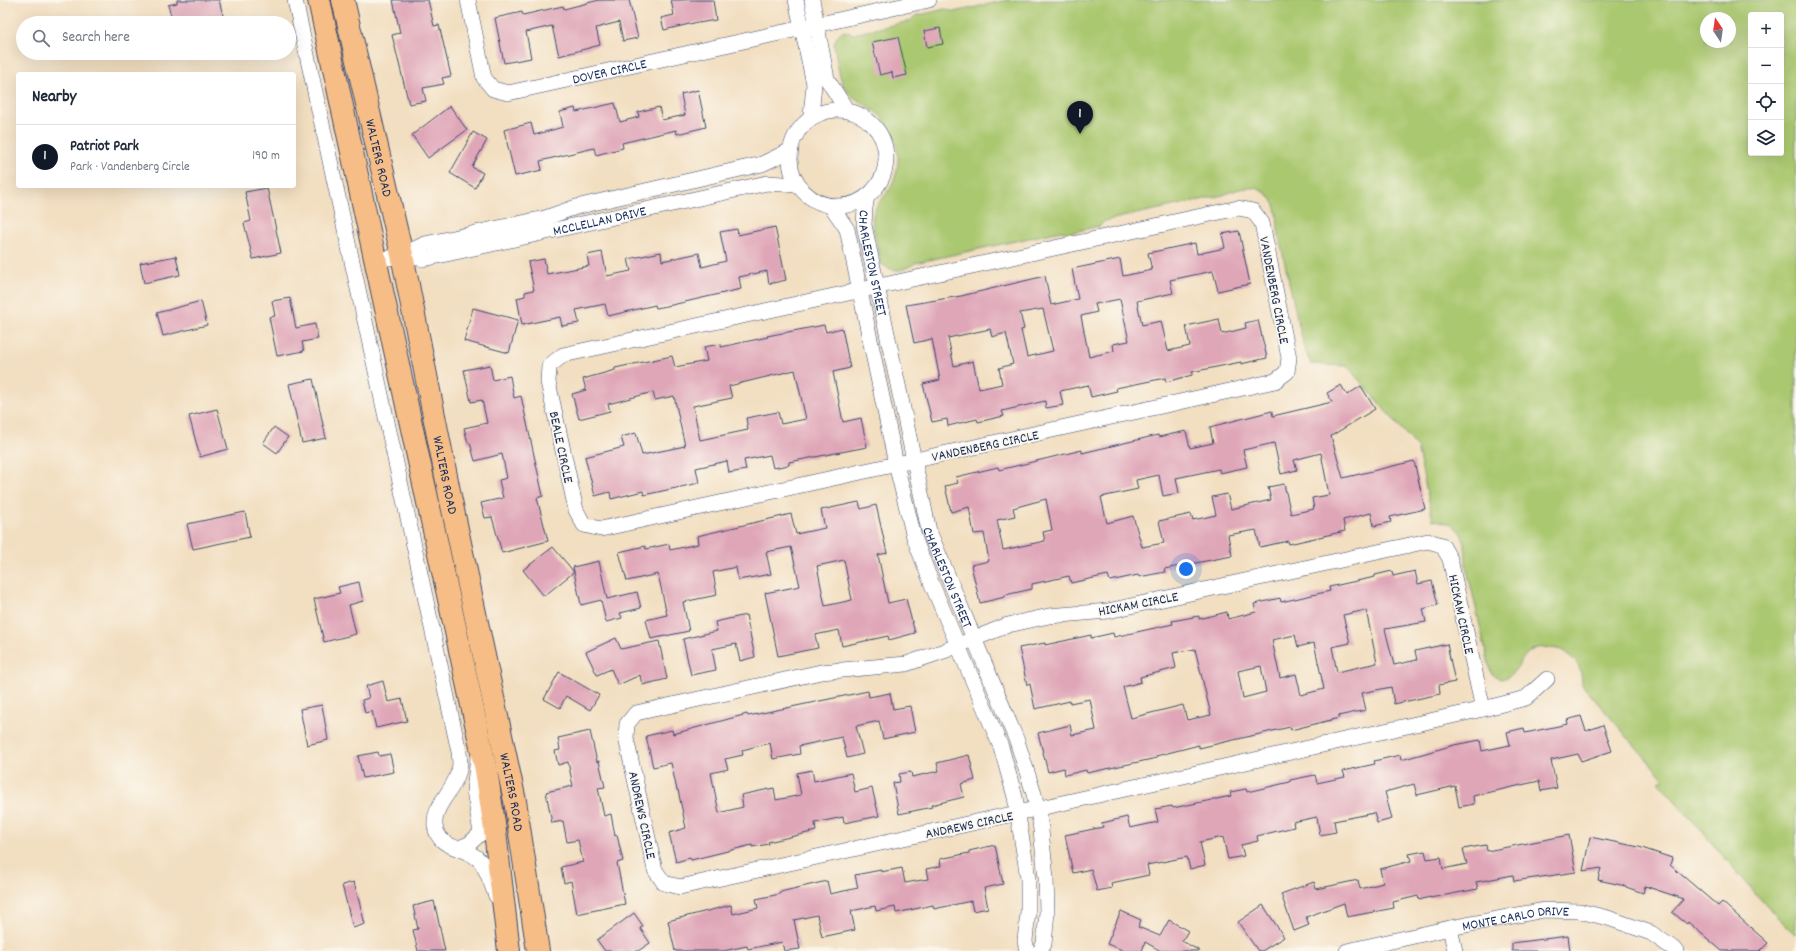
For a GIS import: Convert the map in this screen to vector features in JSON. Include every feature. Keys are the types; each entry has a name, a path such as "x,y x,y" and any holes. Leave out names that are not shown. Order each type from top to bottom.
{"main road":[{"name":"WALTERS ROAD","path":"318,0 480,742 494,823 510,951"},
{"name":"WALTERS ROAD","path":"343,0 402,255 450,496 515,801 538,951"}],"street":[{"name":"WALTERS ROAD","path":"295,0 459,752 459,771 440,803 435,826 443,842 450,847 459,848 480,861 488,874 505,918"},
{"name":"DOVER CIRCLE","path":"468,0 484,78 493,89 508,93 929,0"},
{"path":"796,0 814,84 811,117"},
{"path":"812,0 827,79 846,109"},
{"path":"846,109 863,117 877,130 884,147 886,166 880,183 867,196 849,205 831,206 812,198 798,185 791,169 789,151 798,132 811,117 827,110 846,109"},
{"name":"MCCLELLAN DRIVE","path":"376,261 402,255 425,244 545,218 576,207 762,164 789,151"},
{"name":"MCCLELLAN DRIVE","path":"402,255 424,259 767,183 798,185"},
{"name":"CHARLESTON STREET","path":"867,196 864,225 929,531 1017,741 1038,809 1046,878 1047,912 1044,944 1040,951"},
{"name":"CHARLESTON STREET","path":"831,206 847,229 896,464 914,537 1001,747 1019,813 1028,878 1028,911 1025,940 1027,951"},
{"name":"VANDENBERG CIRCLE","path":"877,287 1238,208 1253,211 1262,224 1289,358 1287,372 1275,381 914,460"},
{"name":"BEALE CIRCLE","path":"877,287 562,355 550,366 548,382 576,510 584,526 601,529 914,460"},
{"name":"HICKAM CIRCLE","path":"974,639 1008,624 1049,616 1108,611 1428,541 1442,545 1450,559 1483,709"},
{"name":"ANDREWS CIRCLE","path":"974,639 906,664 821,672 636,713 626,724 626,738 655,870 664,883 680,886 1038,809"},
{"path":"1038,809 1483,709 1526,698 1547,679"},
{"name":"WALTERS ROAD","path":"459,848 469,844 481,833 474,790 480,742"},
{"name":"MONTE CARLO DRIVE","path":"1347,951 1450,928 1544,910 1579,911 1608,918 1651,933 1677,951"},
{"path":"1450,928 1455,951"}],"green space":[{"path":"1007,0 1796,0 1796,935 1770,910 1658,781 1664,779 1582,685 1579,667 1571,657 1563,651 1550,648 1540,648 1532,650 1526,655 1513,672 1507,677 1500,679 1491,673 1466,565 1463,540 1457,529 1451,525 1433,520 1417,447 1347,366 1311,364 1304,347 1294,305 1278,231 1276,209 1272,200 1267,194 1255,188 1243,188 1223,195 1104,221 1100,226 1068,233 1061,231 915,263 898,270 891,269 882,264 874,231 873,216 877,205 894,181 898,165 896,142 883,119 873,110 853,97 843,85 838,68 834,43 839,35 845,31 853,34 910,21 915,16 945,9 954,12"}],"building":[{"path":"177,0 219,0 223,16 171,16 168,5 177,3"},
{"path":"393,0 428,0 434,26 439,25 451,76 442,78 444,84 423,88 426,101 409,104 392,35 400,33"},
{"path":"599,0 629,0 638,38 623,41 619,22 596,28 600,45 559,56 552,26 526,32 531,58 504,63 495,18 522,12 523,15 563,6 564,9"},
{"path":"671,0 713,0 716,20 698,22 664,30 661,18 674,15"},
{"path":"940,28 943,44 927,47 924,31"},
{"path":"898,37 907,75 893,78 892,72 880,75 872,42"},
{"path":"698,90 706,127 677,134 676,130 622,143 623,148 596,155 594,148 540,161 542,170 515,176 504,130 531,123 534,135 563,127 560,112 575,108 576,112 615,103 620,122 639,117 638,112 659,107 662,120 685,115 681,94"},
{"path":"450,106 467,130 428,158 412,135"},
{"path":"473,132 487,140 472,167 483,173 475,188 450,173"},
{"path":"267,188 281,253 253,259 244,223 251,221 245,192"},
{"path":"775,227 786,280 769,284 767,271 739,277 741,289 672,305 656,308 655,305 608,316 605,304 576,310 579,323 562,326 560,317 522,325 517,298 525,296 525,292 534,290 528,262 544,259 547,274 589,266 587,255 602,252 607,276 631,271 628,259 661,252 662,261 699,253 702,267 726,261 720,232 737,229 738,235"},
{"path":"1239,231 1250,284 1218,291 1213,271 1170,280 1173,293 1137,301 1142,325 1161,321 1168,351 1190,346 1186,326 1219,319 1222,334 1246,328 1245,323 1258,320 1267,358 1192,372 1192,375 1166,382 1165,378 1116,388 1117,391 1091,397 1088,385 1060,391 1063,405 1046,408 1045,401 1002,411 1004,416 978,422 977,419 948,426 947,419 932,422 923,384 940,380 932,339 914,343 906,305 961,296 1045,276 1051,305 1078,299 1072,269 1120,259 1123,276 1152,270 1148,253 1195,243 1197,254 1225,248 1222,234","holes":["1120,299 1129,341 1113,344 1114,351 1089,357 1081,316 1097,312 1095,304","1043,309 1053,351 1027,357 1021,330 1024,329 1020,313","990,329 992,337 1006,333 1013,364 999,368 1002,384 979,389 973,361 954,366 948,338"]},
{"path":"176,256 180,275 144,283 140,263"},
{"path":"290,298 296,328 315,324 318,339 302,342 304,351 277,356 269,317 275,316 272,301"},
{"path":"201,301 207,325 163,336 157,313"},
{"path":"473,308 518,320 509,353 464,341"},
{"path":"824,325 826,332 842,328 850,368 833,372 843,422 861,418 867,447 789,462 789,465 773,468 770,455 744,460 746,470 729,473 727,461 696,468 699,483 644,495 643,491 611,499 610,492 595,496 585,457 624,447 621,437 636,433 642,455 685,446 674,396 655,400 653,392 608,404 610,411 579,419 572,394 586,390 583,379 615,370 615,368 672,356 675,367 707,361 704,347 721,344 721,347 768,337 767,336","holes":["795,370 806,419 781,424 778,412 746,418 748,430 700,440 693,406 732,398 729,386"]},
{"path":"490,365 493,380 510,376 514,398 521,396 543,496 537,498 548,541 502,553 492,517 485,518 481,503 503,498 499,480 507,478 502,454 475,461 464,428 487,423 482,400 471,402 464,370"},
{"path":"313,379 326,438 302,443 289,384"},
{"path":"1341,385 1347,395 1361,386 1375,409 1331,436 1343,478 1414,461 1425,509 1390,517 1391,522 1374,526 1371,513 1343,520 1345,531 1289,544 1288,541 1260,547 1256,530 1228,535 1232,556 1164,569 1165,572 1139,577 1138,575 1110,581 1108,575 1071,583 1069,576 1032,584 1032,589 1005,595 1005,597 980,603 971,565 989,561 984,533 974,534 969,507 951,512 945,486 958,483 956,477 998,467 999,470 1082,450 1082,453 1158,435 1159,437 1186,431 1190,448 1213,443 1210,427 1272,411 1273,416 1332,402 1327,393","holes":["1274,443 1281,474 1297,470 1294,460 1321,453 1329,495 1312,498 1314,509 1291,514 1284,484 1268,487 1271,500 1231,509 1227,494 1212,497 1216,515 1193,520 1191,514 1159,521 1164,543 1142,547 1133,516 1107,523 1101,497 1138,489 1136,480 1159,475 1163,496 1179,493 1176,478 1219,469 1220,473 1247,467 1243,450","1046,499 1052,530 1043,532 1045,541 1003,550 997,520 1015,516 1013,508"]},
{"path":"217,409 228,449 200,457 189,416"},
{"path":"274,427 288,437 277,453 263,443"},
{"path":"859,502 861,509 876,505 887,553 878,555 888,603 906,599 915,633 889,640 888,636 842,646 839,630 815,635 818,648 778,656 765,593 800,586 791,547 766,552 771,574 738,580 736,567 713,572 717,595 683,602 689,631 651,639 646,620 667,615 658,574 627,581 619,552 645,546 646,549 669,544 670,550 698,544 697,536 791,514 796,534 825,528 821,510","holes":["844,560 852,600 825,606 817,566"]},
{"path":"245,512 250,537 193,549 187,524"},
{"path":"553,547 574,572 544,596 523,570"},
{"path":"599,561 607,599 637,592 641,608 620,613 622,618 606,622 601,600 581,605 573,567"},
{"path":"1392,571 1393,576 1415,571 1418,584 1432,581 1438,605 1423,609 1426,622 1385,629 1394,665 1417,660 1415,651 1447,644 1455,682 1439,685 1440,694 1394,704 1391,687 1362,693 1366,710 1338,716 1339,718 1291,730 1290,727 1199,748 1199,745 1156,756 1157,758 1087,773 1086,770 1065,775 1064,768 1048,772 1038,733 1070,725 1072,735 1096,730 1090,699 1070,703 1070,701 1035,709 1030,684 1027,685 1019,648 1045,643 1045,645 1091,635 1091,638 1113,633 1114,637 1173,624 1172,621 1199,616 1199,619 1227,612 1228,619 1256,612 1254,604 1280,598 1281,602 1330,591 1329,587 1375,577 1375,575","holes":["1366,610 1377,663 1337,672 1332,647 1350,643 1343,615","1295,635 1298,647 1314,643 1324,689 1301,695 1296,674 1280,678 1272,640","1195,649 1211,715 1187,720 1183,705 1131,718 1123,687 1141,682 1140,677 1176,668 1173,653","1261,666 1266,692 1243,698 1238,671"]},
{"path":"359,582 363,601 349,605 356,634 324,642 314,599 340,593 338,587"},
{"path":"746,615 755,657 740,661 736,644 712,649 716,670 691,675 683,639 717,631 715,622"},
{"path":"616,638 621,649 659,641 667,679 642,685 640,675 618,685 611,669 597,675 586,652"},
{"path":"559,672 599,695 590,710 566,696 560,708 544,699"},
{"path":"383,681 388,702 402,699 407,721 376,728 372,711 365,713 362,700 369,698 366,686"},
{"path":"868,691 869,697 890,693 893,709 910,706 915,732 883,739 879,721 856,726 863,754 847,758 842,737 799,746 800,754 773,759 770,743 742,750 743,755 725,759 728,769 711,773 719,813 743,807 741,795 774,788 776,800 801,795 797,773 812,770 814,781 851,773 855,792 872,788 879,816 844,823 843,817 815,823 816,831 768,842 769,844 752,847 752,845 691,860 690,858 676,862 669,833 686,828 678,790 671,763 653,767 646,736 672,730 673,734 747,714 748,716"},
{"path":"322,705 328,740 307,745 300,709"},
{"path":"1581,716 1586,731 1603,725 1612,751 1581,761 1578,754 1551,760 1557,788 1541,791 1539,781 1473,796 1474,804 1459,807 1455,786 1417,795 1414,784 1385,792 1392,819 1377,823 1374,813 1334,821 1336,832 1320,835 1317,817 1293,822 1294,827 1257,836 1258,841 1241,845 1244,856 1228,859 1223,837 1200,842 1205,865 1190,869 1187,857 1147,865 1149,875 1111,883 1112,888 1097,891 1091,869 1073,873 1065,835 1103,827 1102,823 1127,817 1130,828 1158,822 1155,809 1172,806 1173,808 1231,796 1230,792 1246,789 1247,792 1290,782 1290,780 1315,775 1317,783 1345,777 1343,771 1375,764 1374,761 1400,755 1401,760 1454,745 1480,740 1482,751 1510,745 1507,732 1524,728 1525,733 1568,724 1567,720"},
{"path":"590,731 597,762 599,761 605,787 598,788 604,816 611,814 615,836 617,835 623,861 617,863 625,904 577,914 571,881 564,883 561,867 583,862 578,840 567,842 563,821 552,823 546,792 573,786 568,762 558,765 555,751 560,750 558,738"},
{"path":"378,752 379,756 390,754 394,772 363,778 358,756"},
{"path":"969,755 975,780 961,784 964,797 931,805 932,807 899,814 893,783 900,782 899,774 911,772 912,777 939,771 937,763"},
{"path":"1569,835 1576,872 1514,881 1513,875 1476,882 1478,889 1419,900 1418,896 1393,902 1394,908 1347,917 1344,903 1306,917 1309,925 1294,931 1281,894 1314,882 1316,889 1358,880 1360,889 1383,883 1380,869 1411,861 1409,854 1425,851 1427,859 1441,857 1443,869 1467,864 1463,849 1486,845 1487,851"},
{"path":"1590,837 1639,847 1672,858 1670,865 1718,906 1722,902 1768,943 1760,951 1722,951 1688,922 1687,924 1672,912 1684,899 1645,886 1643,893 1626,886 1598,880 1601,868 1583,871"},
{"path":"995,845 1003,884 984,888 988,908 973,911 971,901 934,909 933,905 896,913 895,907 876,911 875,906 851,911 855,930 822,937 817,915 794,920 800,949 784,951 782,942 748,949 747,946 723,951 675,951 668,921 731,905 733,914 758,908 756,899 827,881 830,894 858,888 855,875 881,870 881,872 902,868 905,883 928,879 926,869 941,866 940,859 969,853 969,851"},
{"path":"354,882 365,924 353,928 342,885"},
{"path":"434,901 445,951 418,951 413,930 418,929 413,906"},
{"path":"1263,905 1284,937 1262,951 1258,951 1238,922"},
{"path":"1121,911 1141,920 1138,927 1160,936 1169,920 1188,931 1182,941 1200,951 1161,951 1145,942 1142,951 1125,951 1107,944"},
{"path":"634,913 643,926 640,928 650,943 638,951 605,951 597,940"},
{"path":"1568,936 1570,951 1512,951 1512,943"}],"place":[{"name":"Patriot Park","path":"1080,134"}]}
